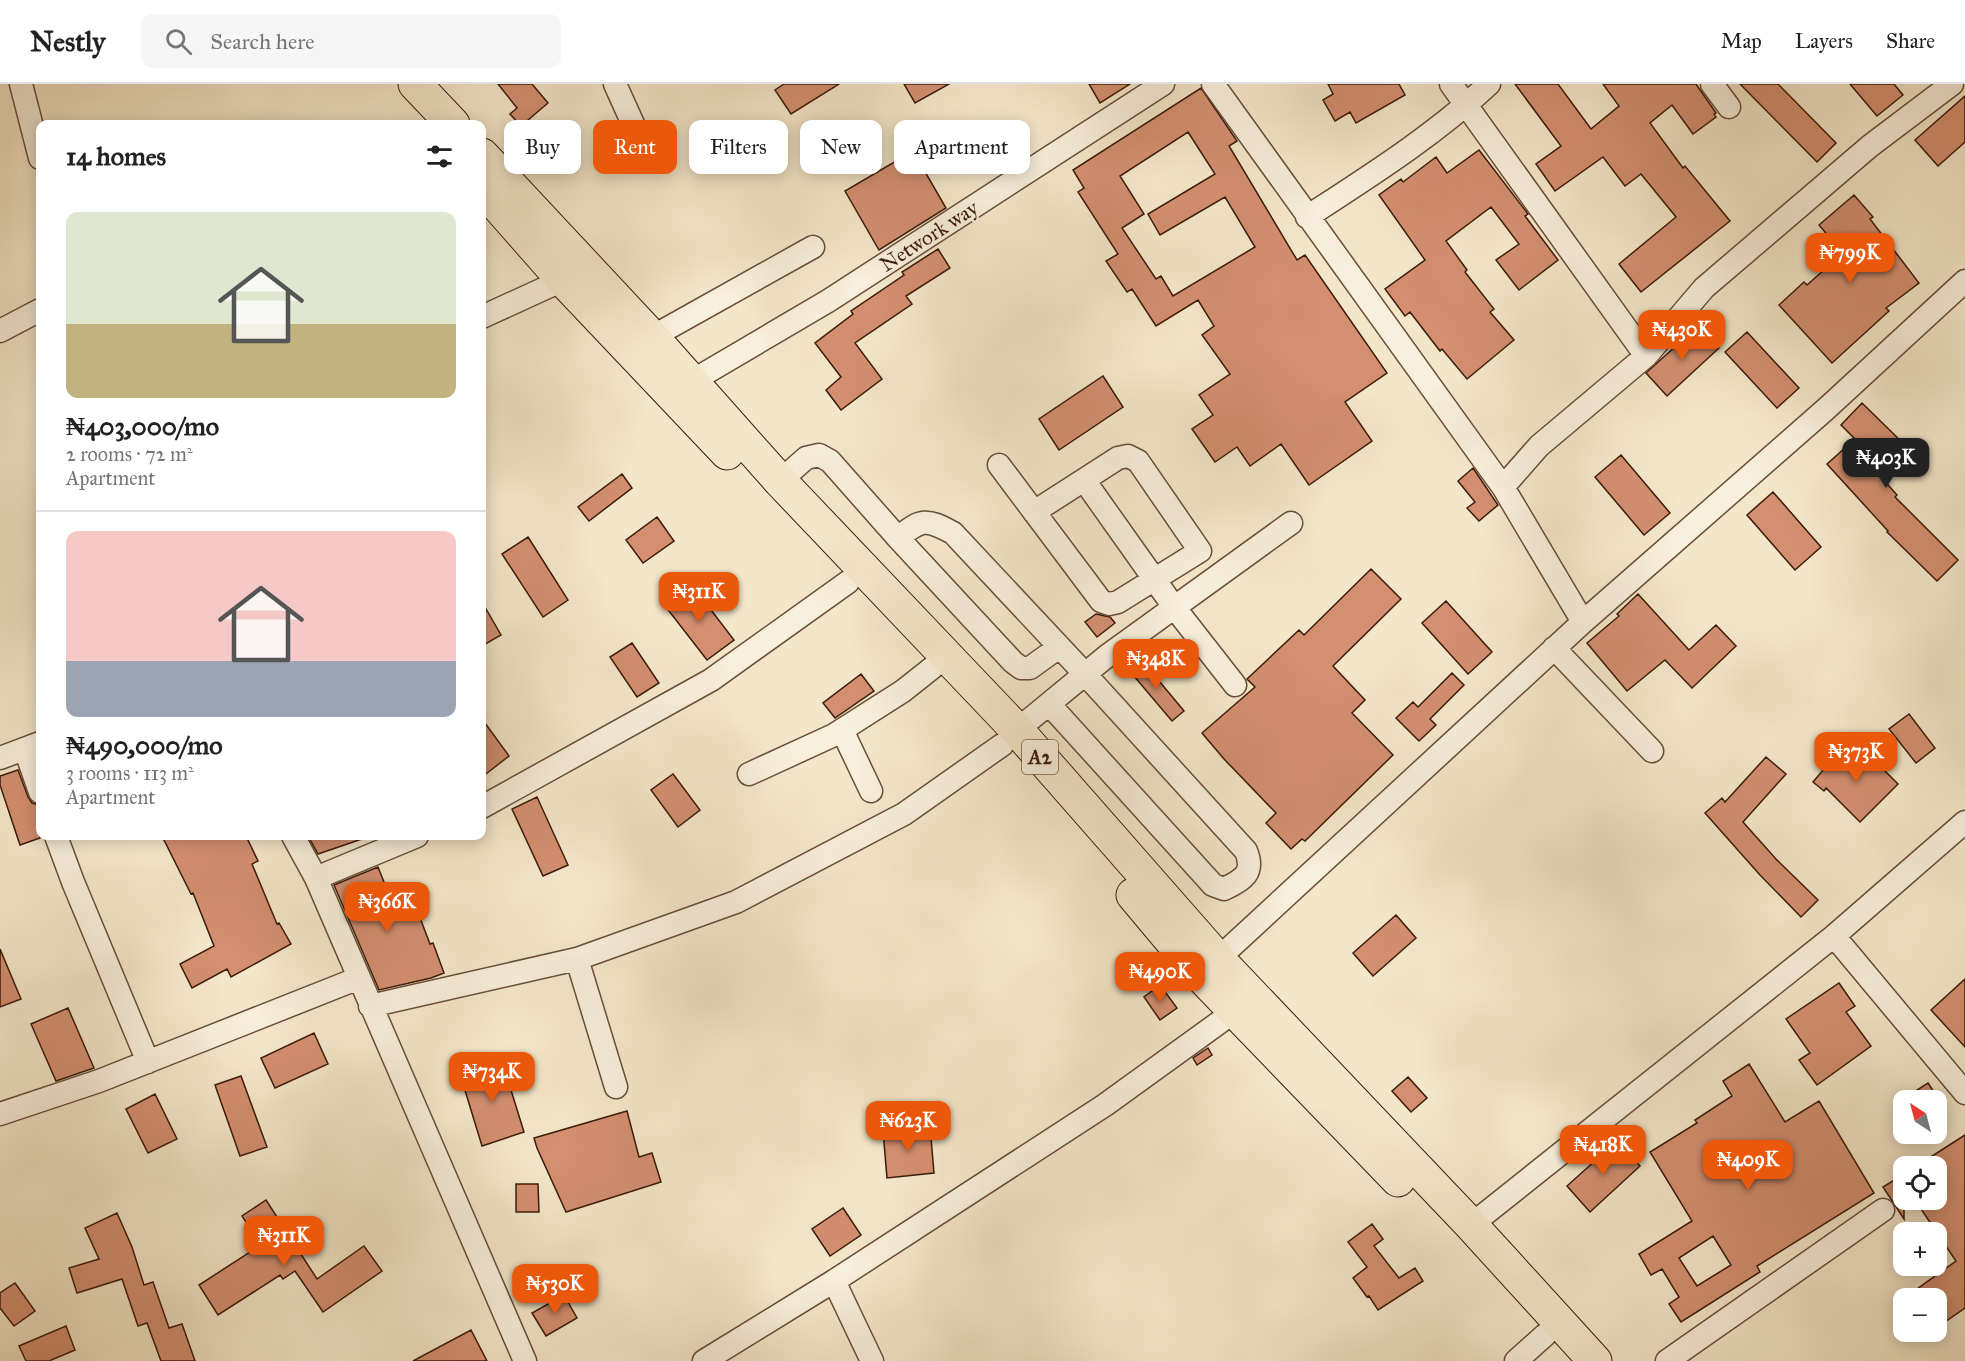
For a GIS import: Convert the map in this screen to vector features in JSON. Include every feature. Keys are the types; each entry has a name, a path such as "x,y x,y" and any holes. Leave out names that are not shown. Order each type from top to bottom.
{"highway":[{"path":"389,84 421,120"},
{"path":"415,84 449,120"},
{"name":"A2","path":"486,159 692,381 1009,737 1209,967 1471,1225 1595,1361"},
{"name":"A2","path":"486,193 563,280 848,582 932,668 1009,737"},
{"name":"A2","path":"1209,967 1235,1011 1569,1361"}],"street":[{"path":"21,84 36,142"},
{"path":"615,84 631,120"},
{"name":"Network way","path":"692,381 828,301 1163,84"},
{"path":"1213,84 1503,487 1583,622"},
{"path":"1450,84 1646,356"},
{"path":"1308,217 1385,165 1465,106 1489,84"},
{"path":"1712,84 1729,107"},
{"path":"1503,487 1539,446 1646,356 1704,288 1870,146 1952,84"},
{"path":"652,337 813,248"},
{"path":"486,315 563,280"},
{"path":"1209,967 1554,648 1826,409 1965,281"},
{"path":"0,331 36,312"},
{"path":"780,481 806,458 819,455 830,461 1012,662 1021,668 1030,668 1059,647"},
{"path":"1034,512 1118,458 1128,456 1138,461 1218,575"},
{"path":"999,465 1101,601 1109,604 1118,602 1200,551"},
{"path":"1084,480 1174,607 1236,685"},
{"path":"898,538 922,521 936,524 953,533 1086,674 1246,851 1251,862 1248,873 1237,883 1224,889 1213,885 1049,704"},
{"path":"370,1006 577,959 736,902 904,814 1009,737 1086,674 1174,607 1291,523"},
{"path":"486,805 711,680 848,582"},
{"path":"1554,648 1652,751"},
{"path":"749,774 842,730 903,691 932,668"},
{"path":"842,730 872,791"},
{"path":"0,758 33,746 36,766"},
{"path":"1471,1225 1834,936 1965,822"},
{"path":"57,840 148,1062"},
{"path":"295,840 316,878 525,1361"},
{"path":"316,878 407,840"},
{"path":"1834,936 1965,1093"},
{"path":"577,959 616,1088"},
{"path":"0,1114 99,1081 359,978"},
{"path":"704,1361 834,1281 1105,1105 1235,1011"},
{"path":"1667,1361 1883,1210"},
{"path":"834,1281 872,1361"},
{"path":"1516,1361 1545,1335"}],"building":[{"path":"498,84 532,84 548,103 528,120 516,120 510,114 517,108"},
{"path":"784,84 839,84 791,114 775,90"},
{"path":"904,84 949,84 915,103"},
{"path":"1089,84 1130,84 1100,103"},
{"path":"1328,84 1399,84 1405,95 1356,123 1350,112 1335,121 1323,100 1333,94"},
{"path":"1515,84 1558,84 1591,129 1619,106 1603,84 1696,84 1716,113 1714,114 1716,117 1693,134 1672,105 1650,123 1683,168 1685,166 1730,221 1641,292 1619,264 1676,217 1641,174 1625,186 1603,157 1555,191 1536,164 1561,146"},
{"path":"1740,84 1778,84 1836,143 1817,162"},
{"path":"1850,84 1894,84 1903,95 1877,116"},
{"path":"1201,88 1237,141 1229,146 1297,260 1305,255 1387,373 1345,402 1372,441 1309,485 1281,444 1250,466 1237,447 1215,462 1192,429 1213,415 1199,395 1230,374 1202,335 1214,326 1198,300 1156,326 1132,289 1127,292 1106,261 1118,254 1078,192 1084,188 1073,170","holes":["1188,132 1215,174 1148,214 1160,235 1225,197 1255,247 1173,296 1161,276 1156,279 1122,228 1144,214 1120,176"]},
{"path":"1965,96 1965,142 1938,166 1915,140"},
{"path":"1479,150 1528,214 1525,216 1558,260 1519,290 1496,260 1519,244 1491,207 1446,241 1467,270 1465,272 1494,309 1490,312 1514,340 1467,379 1442,349 1440,351 1410,312 1405,316 1385,289 1425,260 1379,195 1401,179 1403,182 1436,157 1447,173"},
{"path":"894,162 894,174 926,174 946,208 879,250 845,191 874,174 882,174 882,169"},
{"path":"1854,195 1873,217 1870,219 1919,283 1886,308 1889,311 1832,363 1779,305 1804,282 1807,285 1843,253 1819,225"},
{"path":"938,249 950,268 906,296 912,304 855,343 882,379 841,410 826,390 841,377 815,343 853,314 851,311 904,275 902,272"},
{"path":"1698,326 1719,348 1667,396 1646,373"},
{"path":"1747,332 1799,388 1777,408 1725,352"},
{"path":"1103,376 1123,407 1059,450 1039,419"},
{"path":"1862,403 1909,449 1881,477 1897,495 1895,497 1958,560 1937,581 1887,532 1827,464 1855,439 1841,425"},
{"path":"1621,455 1670,513 1644,535 1595,477"},
{"path":"1473,468 1498,505 1479,521 1467,508 1475,502 1458,481"},
{"path":"622,474 632,488 589,521 578,507"},
{"path":"1773,492 1821,547 1795,570 1747,515"},
{"path":"657,517 674,541 643,563 626,540"},
{"path":"528,537 568,600 543,617 502,554"},
{"path":"1371,569 1401,599 1333,666 1365,700 1352,713 1393,755 1305,841 1302,839 1291,849 1266,823 1276,813 1202,733 1255,687 1247,679 1299,630 1304,635"},
{"path":"692,585 734,640 707,660 665,606"},
{"path":"1638,594 1689,650 1716,625 1736,646 1692,688 1665,660 1627,691 1587,643 1619,616 1617,614"},
{"path":"1446,601 1492,652 1468,674 1422,623"},
{"path":"486,609 501,635 486,644"},
{"path":"1096,614 1110,617 1115,623 1097,637 1085,622"},
{"path":"632,643 659,683 637,697 610,657"},
{"path":"1140,658 1184,711 1172,721 1128,669"},
{"path":"1452,673 1464,685 1430,719 1436,725 1419,741 1396,718 1413,702 1418,707"},
{"path":"861,674 874,691 835,718 823,703"},
{"path":"1909,714 1935,748 1916,763 1889,729"},
{"path":"486,724 509,756 486,774"},
{"path":"1842,748 1861,764 1870,756 1898,784 1860,822 1826,788 1824,791 1813,782"},
{"path":"1766,757 1786,774 1743,822 1776,859 1818,900 1801,917 1705,813 1722,798 1725,802"},
{"path":"18,770 28,797 32,803 36,804 36,839 20,845 0,785 0,776"},
{"path":"673,774 700,810 678,827 651,790"},
{"path":"537,797 568,865 543,876 512,809"},
{"path":"164,840 248,840 258,861 252,864 277,924 279,923 291,944 231,977 227,969 192,988 180,964 214,946 193,893 191,894"},
{"path":"310,840 359,840 318,854"},
{"path":"378,867 398,917 417,910 444,973 379,990 334,885"},
{"path":"1396,915 1416,938 1373,976 1353,953"},
{"path":"0,949 21,999 0,1007"},
{"path":"1965,979 1965,1047 1931,1010"},
{"path":"1839,983 1855,1006 1846,1012 1871,1046 1817,1085 1799,1060 1810,1053 1786,1019"},
{"path":"1160,985 1177,1008 1160,1020 1144,997"},
{"path":"68,1008 94,1068 56,1081 31,1024"},
{"path":"314,1033 328,1064 275,1088 261,1058"},
{"path":"1208,1048 1212,1055 1197,1065 1193,1058"},
{"path":"502,1061 524,1132 482,1146 460,1074"},
{"path":"1749,1064 1785,1122 1819,1101 1874,1193 1757,1266 1760,1272 1681,1322 1669,1304 1679,1297 1662,1269 1651,1275 1639,1254 1692,1221 1650,1152 1697,1123 1695,1120 1732,1096 1723,1081","holes":["1713,1236 1731,1265 1697,1286 1679,1258"]},
{"path":"241,1076 267,1147 240,1156 215,1085"},
{"path":"1408,1077 1427,1098 1411,1112 1392,1091"},
{"path":"1928,1083 1933,1090 1917,1090"},
{"path":"155,1094 177,1139 148,1153 126,1109"},
{"path":"627,1111 639,1157 652,1153 661,1182 566,1212 534,1138"},
{"path":"930,1126 934,1173 887,1178 883,1131"},
{"path":"1965,1135 1965,1308 1947,1320 1947,1288 1918,1288 1935,1276 1947,1276 1947,1267 1956,1261 1947,1248 1947,1222 1930,1222 1922,1210 1947,1210 1947,1156 1932,1156"},
{"path":"1617,1141 1640,1166 1590,1212 1567,1186"},
{"path":"1893,1181 1893,1202 1883,1187"},
{"path":"516,1184 538,1184 539,1212 516,1212"},
{"path":"266,1200 317,1279 364,1246 382,1271 323,1312 295,1271 283,1279 280,1275 218,1315 199,1285 261,1245 242,1216"},
{"path":"843,1208 861,1235 830,1256 812,1229"},
{"path":"1898,1210 1904,1210 1904,1219"},
{"path":"117,1213 132,1247 144,1285 153,1282 169,1328 182,1324 195,1361 161,1361 147,1323 138,1326 122,1279 77,1293 69,1268 99,1259 85,1228"},
{"path":"1372,1224 1383,1239 1374,1246 1399,1278 1415,1268 1423,1281 1378,1310 1353,1278 1367,1267 1348,1242"},
{"path":"15,1283 35,1311 14,1326 0,1308 0,1293"},
{"path":"564,1295 577,1318 546,1336 532,1313"},
{"path":"66,1326 75,1350 49,1361 26,1361 19,1346"},
{"path":"471,1330 487,1361 413,1361"}]}
